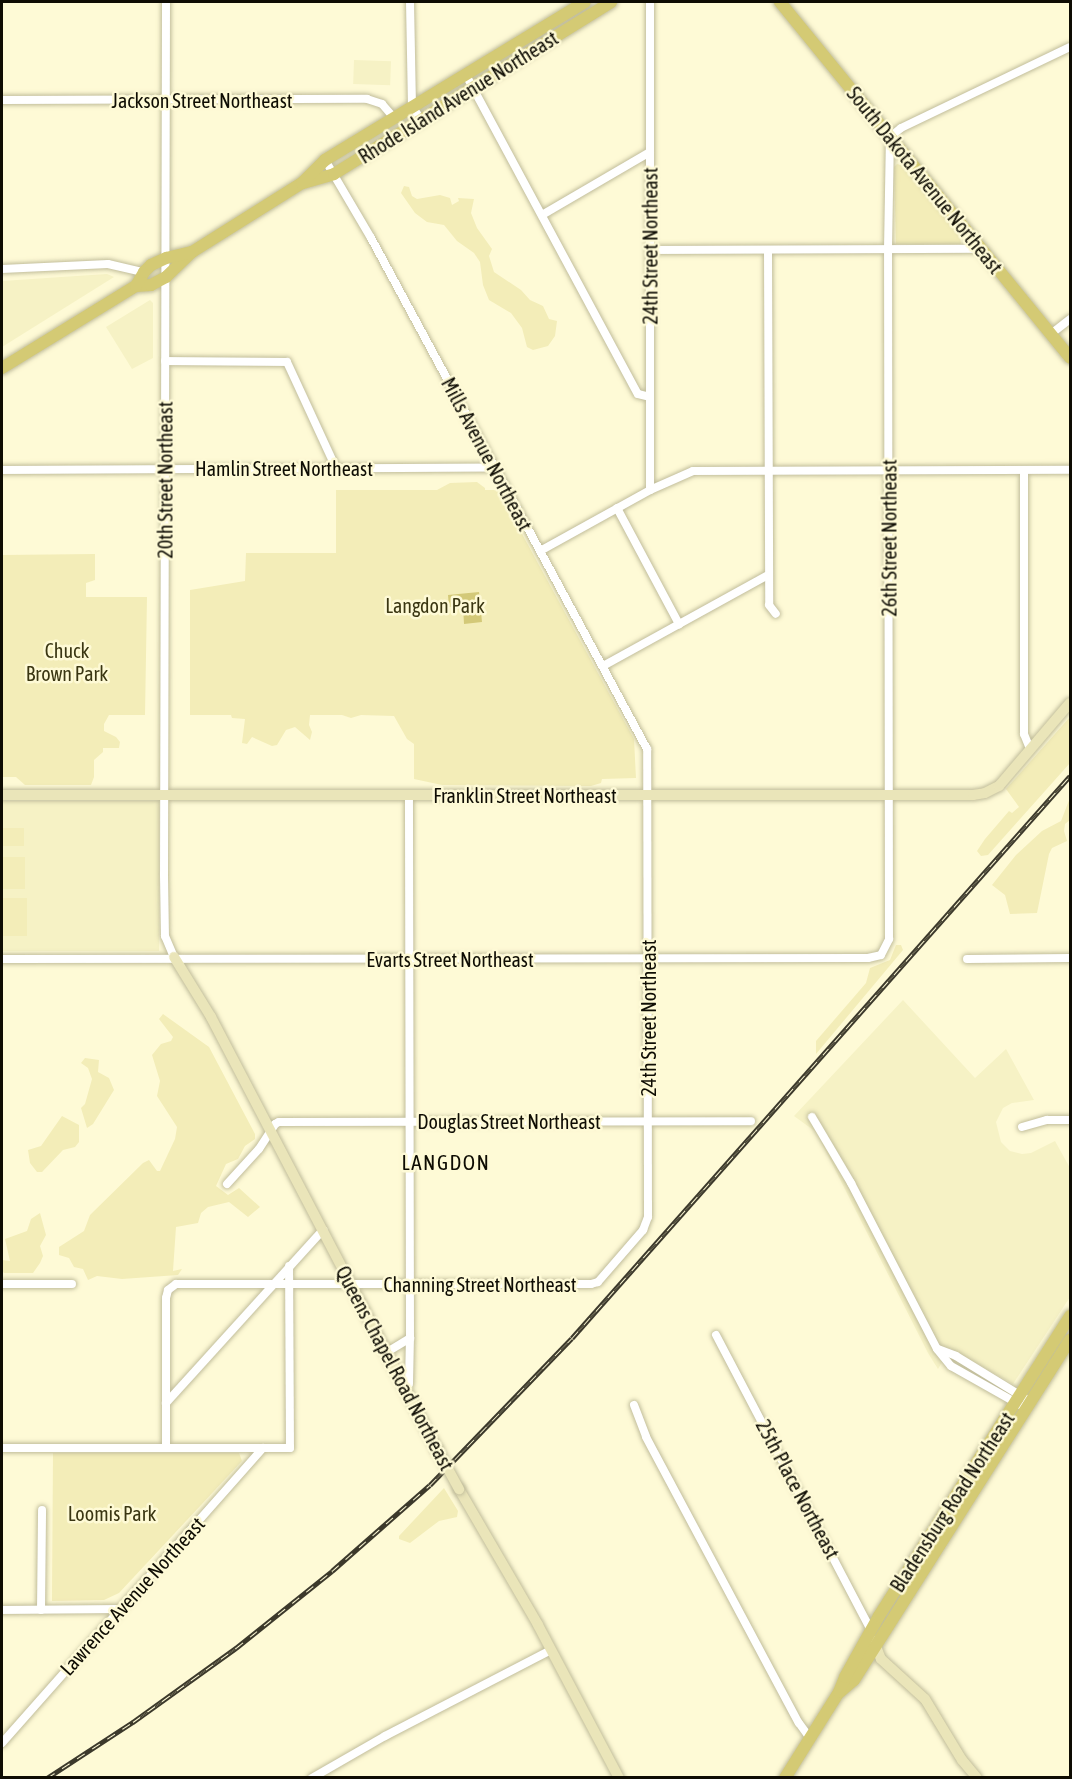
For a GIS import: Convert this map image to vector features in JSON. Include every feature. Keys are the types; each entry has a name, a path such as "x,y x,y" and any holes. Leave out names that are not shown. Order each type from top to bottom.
{"main road":[{"name":"Rhode Island Avenue Northeast","path":"2,368 136,286 151,285 166,277 192,252 302,183 326,160 585,2"},
{"name":"Rhode Island Avenue Northeast","path":"302,183 334,174 611,2"},
{"name":"South Dakota Avenue Northeast","path":"780,2 1071,358"},
{"name":"Rhode Island Avenue Northeast","path":"136,286 144,272 166,258 192,252"},
{"name":"Bladensburg Road Northeast","path":"839,1692 854,1680 960,1513 1071,1316"},
{"name":"Bladensburg Road Northeast","path":"785,1778 839,1692 871,1630 949,1506 1023,1402 1071,1340"},
{"path":"949,1506 960,1513"}],"street":[{"name":"20th Street Northeast","path":"166,2 165,936 174,957"},
{"path":"410,2 412,106 421,120"},
{"name":"24th Street Northeast","path":"650,2 650,490"},
{"path":"890,137 901,128 1071,47"},
{"path":"465,75 638,394 650,397"},
{"name":"Jackson Street Northeast","path":"2,100 367,99 382,104 394,118"},
{"name":"26th Street Northeast","path":"890,137 888,249 890,939"},
{"path":"542,215 650,152"},
{"name":"Mills Avenue Northeast","path":"326,160 647,749"},
{"path":"650,250 981,249"},
{"path":"768,250 768,575 769,605 776,614"},
{"path":"2,269 108,264 144,272"},
{"path":"1051,334 1071,319"},
{"path":"165,361 287,362 336,468"},
{"name":"Hamlin Street Northeast","path":"2,470 494,468"},
{"path":"1024,470 1024,734 1030,749"},
{"path":"540,551 650,490 693,471 1071,470"},
{"path":"617,508 679,624"},
{"path":"603,666 768,575"},
{"name":"Franklin Street Northeast","path":"2,795 889,795 985,793 999,786 1071,703"},
{"name":"24th Street Northeast","path":"606,1273 647,1222 647,749"},
{"path":"409,795 409,1384"},
{"name":"Evarts Street Northeast","path":"2,959 174,957 868,958 881,955 890,939"},
{"name":"Queens Chapel Road Northeast","path":"174,957 211,1017 437,1449 551,1650 619,1778"},
{"path":"966,959 1071,958"},
{"path":"812,1117 851,1183 937,1348 956,1356 1023,1402"},
{"path":"1022,1127 1047,1120 1071,1120"},
{"name":"Douglas Street Northeast","path":"270,1130 279,1122 752,1121"},
{"path":"227,1185 259,1149 270,1130"},
{"path":"166,1448 166,1403 322,1230"},
{"path":"2,1448 290,1448 289,1266"},
{"name":"Channing Street Northeast","path":"166,1403 166,1298 171,1287 176,1284 591,1284 606,1273"},
{"path":"2,1284 72,1284"},
{"name":"25th Place Northeast","path":"716,1335 871,1630 886,1665 909,1683 932,1709 962,1760 977,1778"},
{"path":"387,1352 410,1338"},
{"path":"634,1406 646,1437 799,1723 810,1738"},
{"name":"Lawrence Avenue Northeast","path":"2,1743 263,1448"},
{"path":"41,1610 42,1510"},
{"path":"2,1610 120,1609"},
{"path":"312,1778 394,1731 551,1650"}],"shaded area":[{"path":"354,60 391,61 390,85 353,84"},
{"path":"107,274 114,277 2,347 2,281"},
{"path":"150,300 153,303 153,358 132,369 106,327"},
{"path":"479,592 482,622 464,624 463,606 449,607 448,595"},
{"path":"2,801 159,801 159,951 2,951"},
{"path":"903,1000 975,1078 1006,1049 1034,1100 1012,1103 1003,1108 996,1122 1001,1142 1010,1151 1022,1154 1031,1153 1055,1141 1070,1168 1070,1297 1013,1384 950,1348 938,1369 816,1132 794,1116"}],"green space":[{"path":"897,164 901,165 960,236 961,244 896,244 894,167"},
{"path":"404,186 409,187 412,196 417,199 440,195 450,198 452,205 459,201 458,198 474,199 471,213 477,228 492,249 489,256 494,272 521,290 530,300 543,306 549,319 557,321 555,336 548,346 533,350 527,347 522,328 511,313 489,300 483,285 480,262 474,253 457,241 444,225 427,222 415,213 401,193"},
{"name":"Langdon Park","path":"477,482 485,490 498,490 634,739 636,778 602,779 601,783 591,786 442,785 414,779 414,744 407,739 394,716 361,715 351,718 342,715 310,715 309,725 312,732 310,740 295,727 286,730 277,745 272,746 252,737 247,744 242,743 245,719 232,718 231,715 190,715 190,590 245,581 246,553 336,553 336,490 437,490 450,483"},
{"name":"Chuck Brown Park","path":"95,554 95,580 86,583 86,597 147,597 145,715 109,715 104,724 104,731 116,737 120,742 119,748 103,748 103,752 94,760 94,777 91,785 25,785 16,777 2,777 2,555"},
{"path":"1070,717 1070,763 988,855 981,856 977,851 985,839 1009,811 1012,813 1019,807 1006,789"},
{"path":"1070,798 1070,820 1065,824 1064,831 1067,841 1052,848 1049,854 1037,913 1010,914 1005,895 992,885 1016,855 1042,831 1061,821"},
{"path":"2,828 24,828 24,846 2,846"},
{"path":"2,857 25,857 25,889 2,889"},
{"path":"2,898 27,898 27,936 2,936"},
{"path":"896,945 901,945 903,950 816,1054 816,1041 866,983 870,968 890,960"},
{"path":"163,1014 209,1047 255,1134 255,1139 245,1146 238,1159 226,1164 216,1186 228,1195 239,1188 260,1207 248,1217 229,1202 208,1207 201,1213 198,1223 176,1227 173,1271 182,1269 178,1275 122,1279 97,1276 88,1280 83,1269 74,1267 69,1258 59,1255 59,1247 84,1231 90,1215 143,1163 149,1160 157,1171 160,1171 175,1139 177,1127 157,1096 160,1081 152,1055 161,1044 171,1041 173,1037 159,1019"},
{"path":"85,1058 99,1060 98,1072 109,1078 114,1090 93,1124 87,1128 81,1108 85,1104 92,1079 88,1068 81,1063"},
{"path":"62,1116 79,1125 79,1142 75,1147 63,1150 42,1172 37,1172 30,1163 28,1150 41,1146"},
{"path":"40,1213 46,1235 40,1246 43,1256 40,1263 33,1273 4,1273 2,1260 10,1261 5,1239 27,1231 31,1219"},
{"name":"Loomis Park","path":"53,1453 239,1453 242,1461 119,1593 104,1600 52,1601"},
{"path":"444,1488 458,1511 457,1517 439,1521 410,1543 399,1539 399,1536"}],"railway":[{"path":"47,1778 133,1722 236,1648 332,1571 430,1485 572,1338 1070,776"}],"district":[{"name":"LANGDON","path":"446,1162"}]}
